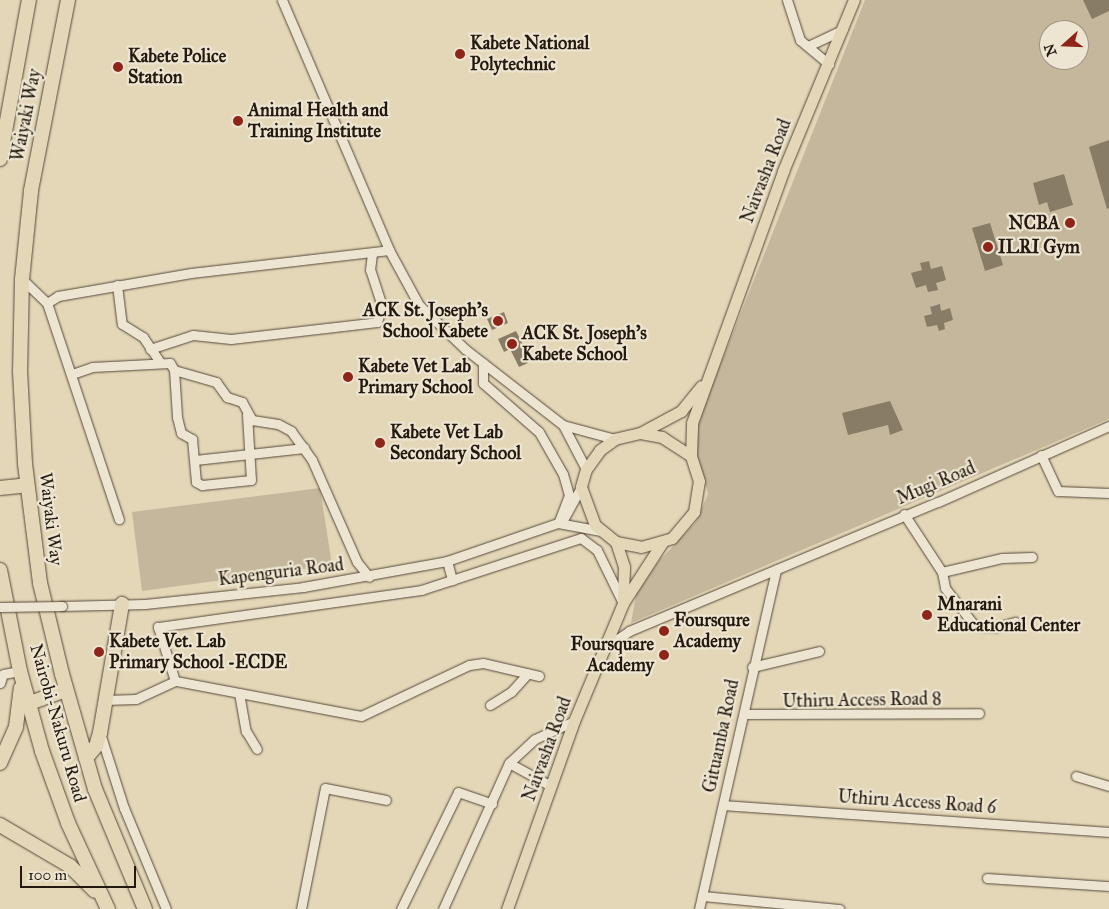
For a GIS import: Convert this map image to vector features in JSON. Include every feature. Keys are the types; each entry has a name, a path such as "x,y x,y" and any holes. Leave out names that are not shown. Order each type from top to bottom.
{"highway":[{"path":"21,33 22,0"},
{"path":"0,159 21,33 29,0"},
{"name":"Waiyaki Way","path":"68,0 31,191 22,279 20,371 27,485 40,583 66,690 86,758 144,909"},
{"path":"0,488 27,485"},
{"name":"Nairobi-Nakuru Road","path":"0,570 20,671 30,703 68,823 106,905"},
{"path":"86,758 96,746 100,734 104,700 122,604"},
{"path":"0,763 16,727 20,671"},
{"path":"30,703 66,690"},
{"path":"0,825 70,866 106,905"}],"main road":[{"name":"Naivasha Road","path":"691,456 692,423 783,171 854,0"},
{"name":"Naivasha Road","path":"640,432 686,406 716,357"},
{"path":"622,606 662,543 686,524 694,512 698,481 691,456 662,437 640,432 615,439 600,450 586,469 581,488 601,531 616,542 641,548 662,543"},
{"path":"616,542 624,567 622,606"},
{"name":"Naivasha Road","path":"507,909 574,721 622,606"}],"street":[{"path":"282,0 389,250 419,305 483,363 562,425 586,469"},
{"path":"787,0 800,40 829,64"},
{"path":"808,46 843,30"},
{"path":"47,303 58,296 117,285 389,250"},
{"path":"150,349 193,335 217,340 378,322 382,306 370,270 372,253"},
{"path":"22,279 47,303 119,520"},
{"path":"117,285 122,324 143,337 159,362"},
{"path":"72,374 92,367 145,366 159,362 170,363 174,370 177,417 181,433 192,439 196,482 202,485 251,480 247,414"},
{"path":"483,363 483,383 539,432 563,474 568,495 558,524"},
{"path":"174,370 216,382 227,397 242,402 252,420 278,424 291,431 304,448 323,481 357,562 369,576"},
{"path":"562,425 615,439"},
{"name":"Mugi Road","path":"606,646 628,631 776,570 1109,426"},
{"path":"195,460 249,456 304,448"},
{"path":"1041,456 1058,491 1109,493"},
{"path":"558,524 581,488"},
{"path":"904,514 942,572 945,588 975,626 1015,622"},
{"name":"Kapenguria Road","path":"0,607 122,604 244,594 369,576 447,561 558,524 601,531"},
{"path":"175,681 159,625 421,590 581,538 597,550 622,606"},
{"path":"942,572 1002,558 1032,557"},
{"path":"447,561 452,580"},
{"name":"Gituamba Road","path":"699,909 744,714 752,667 776,570"},
{"path":"752,667 820,651"},
{"path":"104,700 136,699 175,681 361,716 469,665 483,663 539,676"},
{"path":"0,683 3,674 20,671"},
{"path":"490,705 511,692 528,674"},
{"path":"239,693 246,731 256,749"},
{"name":"Uthiru Access Road 8","path":"744,714 979,712"},
{"path":"443,909 509,764 535,739 574,721"},
{"path":"100,734 124,808 166,909"},
{"path":"509,764 551,786"},
{"path":"1076,776 1109,786"},
{"path":"301,909 324,788 386,800"},
{"path":"401,909 458,792 492,804"},
{"name":"Uthiru Access Road 6","path":"724,804 1109,832"},
{"path":"986,878 1109,886"},
{"path":"702,896 839,909"}],"shaded area":[{"path":"865,0 1109,0 1109,419 631,623 636,595 658,562 696,522 708,494 695,446 698,421"},
{"path":"320,488 332,565 142,591 132,512"}],"building":[{"path":"1083,0 1109,0 1109,11 1092,19"},
{"path":"1109,140 1109,208 1107,209 1089,147"},
{"path":"1064,174 1073,205 1050,212 1047,202 1039,205 1033,183"},
{"name":"ILRI Gym","path":"990,223 1003,265 985,271 972,228"},
{"path":"929,261 931,269 942,266 946,280 936,283 938,290 928,292 926,285 916,288 911,273 922,270 920,263"},
{"path":"940,304 941,311 950,308 953,320 944,323 945,329 939,331 937,325 927,327 924,316 932,314 930,307"},
{"name":"ACK St. Joseph's School Kabete","path":"504,312 508,323 492,330 487,319"},
{"name":"ACK St. Joseph's Kabete School","path":"516,331 528,354 524,356 528,363 519,367 510,349 504,352 498,339"},
{"path":"890,401 903,430 890,435 888,425 848,435 842,413"}],"place":[{"name":"Kabete National Polytechnic","path":"460,54"},
{"name":"Kabete Police Station","path":"118,67"},
{"name":"Animal Health and Training Institute","path":"238,121"},
{"name":"NCBA","path":"1070,223"},
{"name":"ILRI Gym","path":"988,247"},
{"name":"ACK St. Joseph's School Kabete","path":"498,321"},
{"name":"ACK St. Joseph's Kabete School","path":"512,344"},
{"name":"Kabete Vet Lab Primary School","path":"348,377"},
{"name":"Kabete Vet Lab Secondary School","path":"380,443"},
{"name":"Mnarani Educational Center","path":"927,615"},
{"name":"Foursqure Academy","path":"664,631"},
{"name":"Kabete Vet. Lab Primary School -ECDE","path":"99,652"},
{"name":"Foursquare Academy","path":"664,655"}]}
